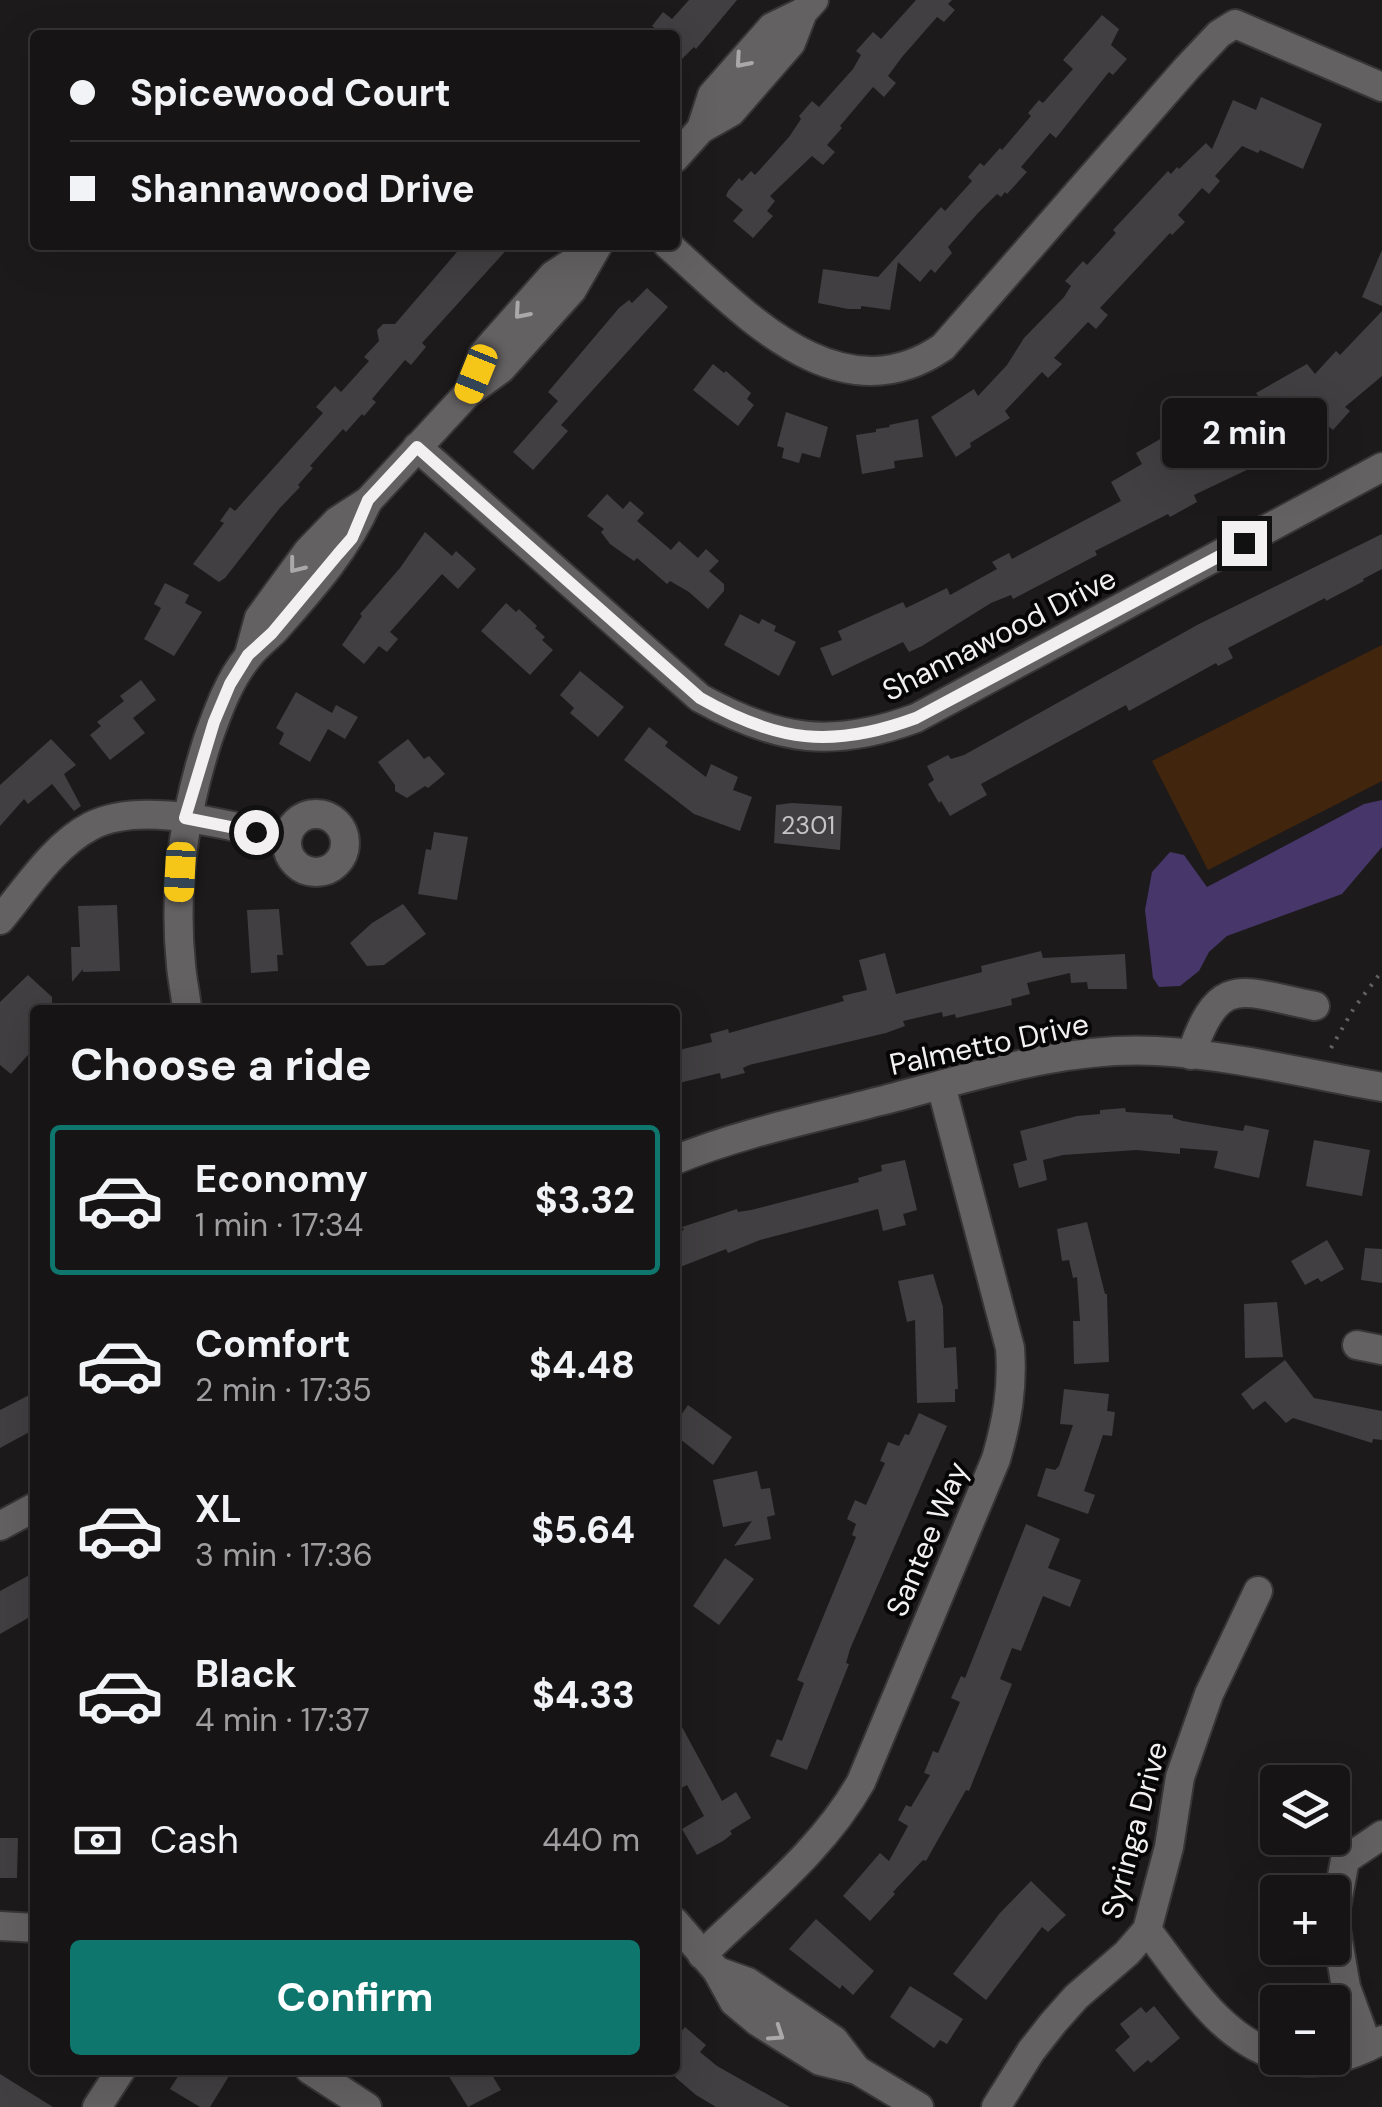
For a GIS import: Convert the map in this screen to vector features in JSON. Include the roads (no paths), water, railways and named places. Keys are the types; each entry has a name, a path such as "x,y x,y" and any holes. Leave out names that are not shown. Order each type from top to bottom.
{"street":[{"path":"680,152 701,128 712,95 772,28 809,6"},
{"path":"674,250 763,329 803,355 848,368 901,366 943,347 1187,68 1235,24 1382,88"},
{"path":"187,1005 180,963 178,894 185,818 214,722 230,684 248,655 272,633 352,538 368,500 468,393 501,369 572,290 594,250"},
{"name":"Shannawood Drive","path":"417,447 700,698 763,728 816,738 879,731 916,718 1382,468"},
{"path":"0,920 64,847 90,827 134,815 185,818 287,838"},
{"path":"1191,1055 1212,1005 1238,992 1315,1006"},
{"name":"Palmetto Drive","path":"680,1158 729,1140 1054,1057 1107,1052 1191,1055 1382,1088"},
{"name":"Santee Way","path":"709,1963 842,1815 860,1782 996,1460 1008,1419 1012,1390 1010,1348 941,1085"},
{"path":"0,1526 30,1510"},
{"name":"Syringa Drive","path":"996,2107 1030,2051 1053,2023 1076,1997 1128,1953 1146,1930 1169,1847 1180,1777 1208,1694 1258,1591"},
{"path":"1350,2055 1375,2043 1346,1986 1334,1918 1344,1860 1382,1834"},
{"path":"0,1926 30,1928"},
{"path":"680,1928 709,1963 748,1982 834,2040 857,2070 919,2107"},
{"path":"1146,1930 1215,2017 1260,2050"},
{"path":"97,2107 118,2075"},
{"path":"318,2075 367,2107"}]}
